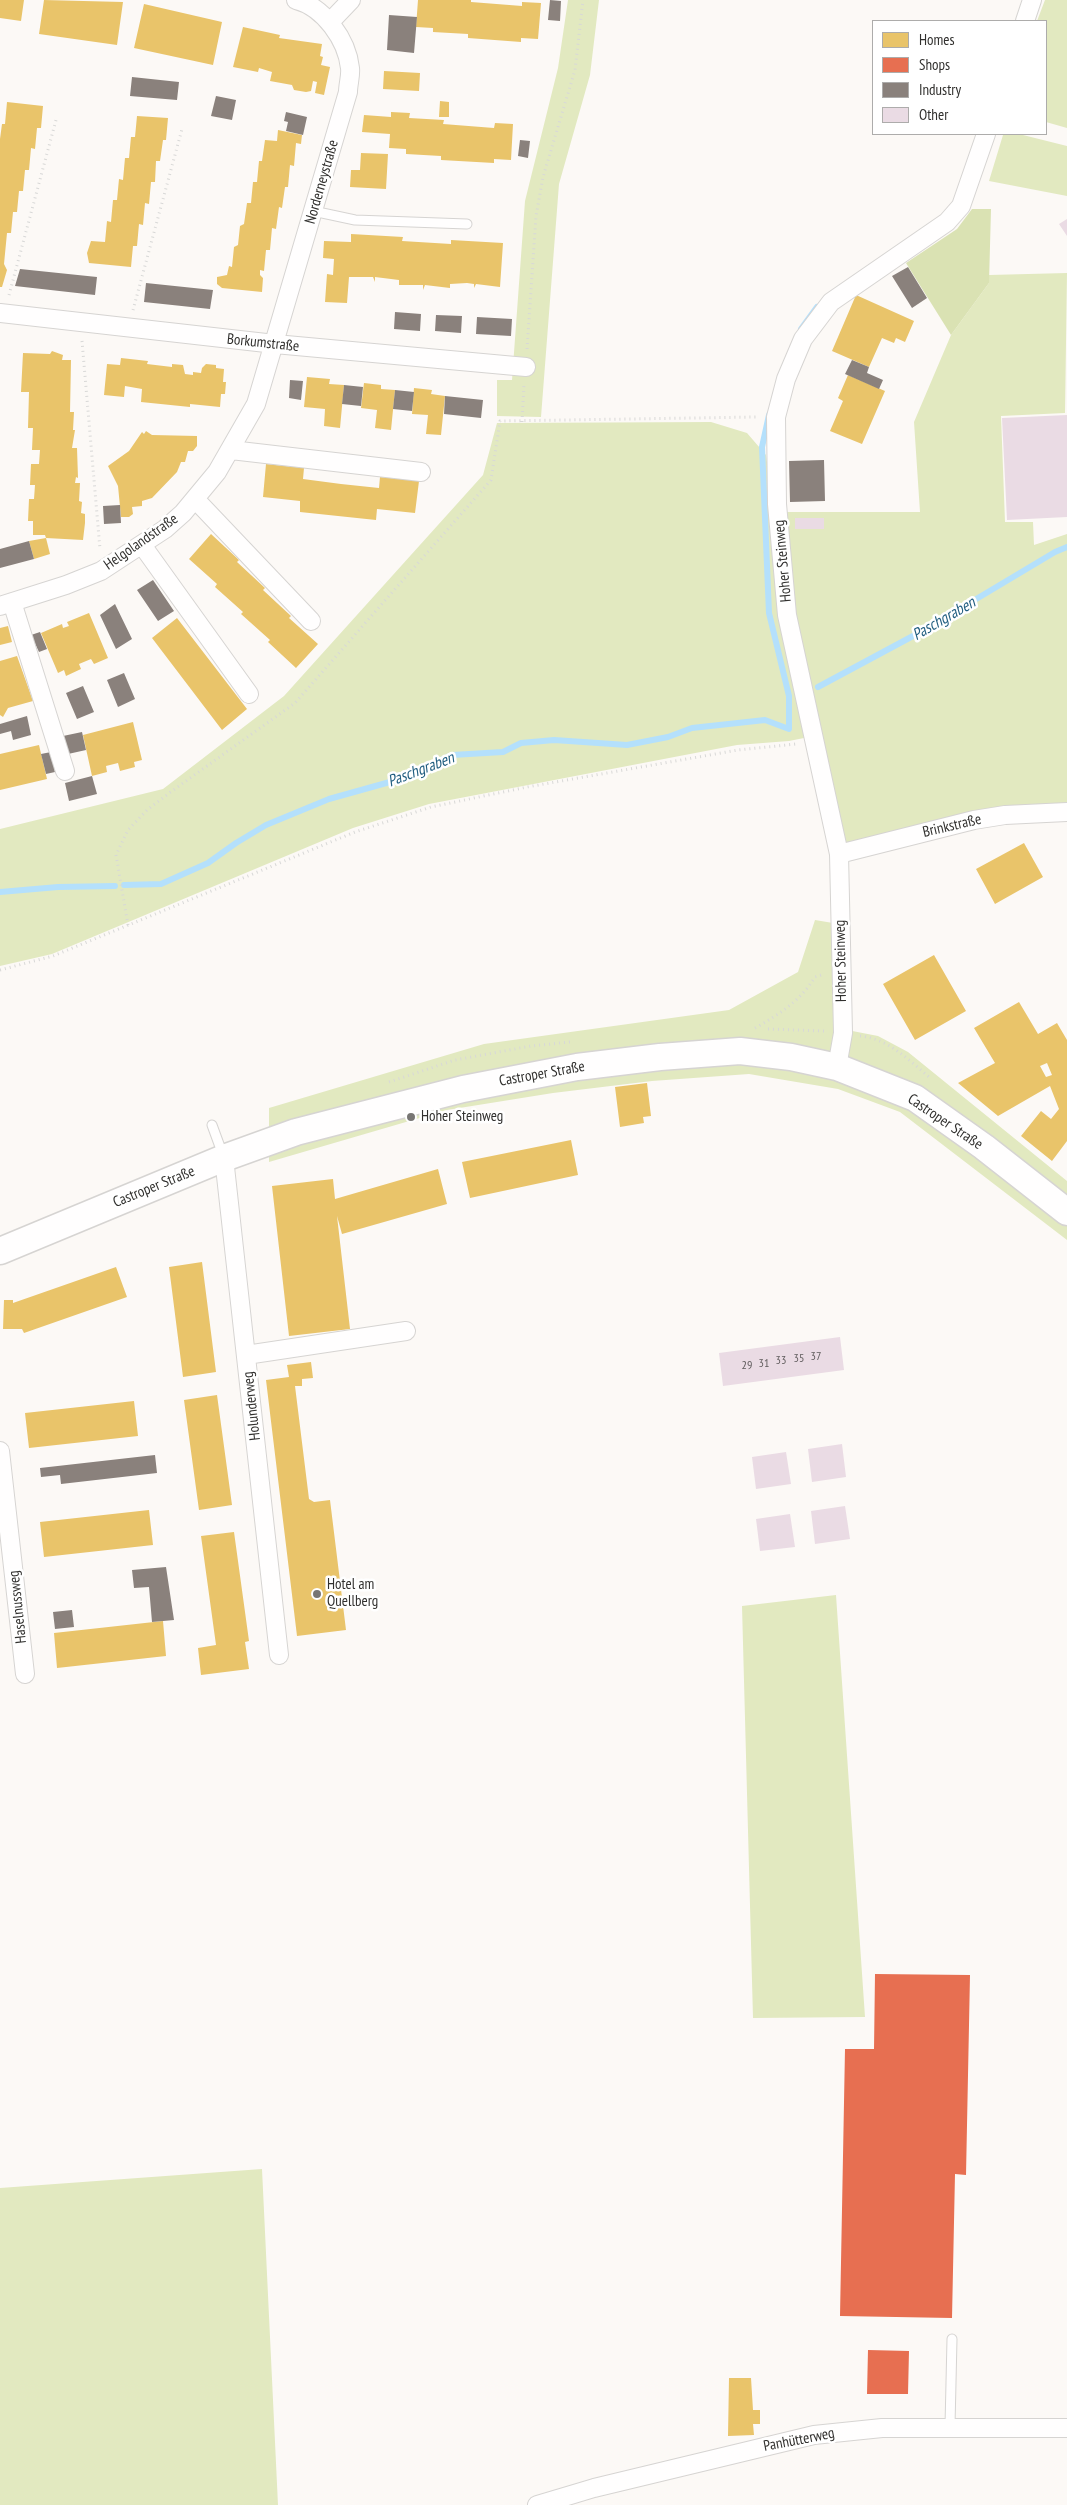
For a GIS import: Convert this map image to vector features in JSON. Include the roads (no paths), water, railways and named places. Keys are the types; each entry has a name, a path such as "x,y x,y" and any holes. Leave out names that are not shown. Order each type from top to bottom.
{"main road":[{"name":"Castroper Straße","path":"0,1251 224,1158 296,1132 454,1091 577,1067 660,1057 740,1051 791,1057 837,1067 915,1098 984,1147 1067,1212"}],"street":[{"name":"Norderneystraße","path":"275,344 348,92 350,68 343,46 330,22 303,2 296,0"},
{"path":"330,22 351,0"},
{"path":"1024,20 1032,0"},
{"name":"Hoher Steinweg","path":"837,1067 843,1033 839,854 787,614 777,504 776,417 786,379 803,339 831,302 947,222 961,206 986,135"},
{"name":"Borkumstraße","path":"2,314 275,344 526,367"},
{"name":"Helgolandstraße","path":"6,604 66,585 101,571 165,529 195,499 232,450 256,404 275,344"},
{"path":"232,450 421,472"},
{"path":"195,499 311,621"},
{"path":"142,545 249,694"},
{"path":"6,604 64,771"},
{"name":"Brinkstraße","path":"839,854 981,819 1005,815 1067,812"},
{"name":"Holunderweg","path":"224,1158 279,1655"},
{"path":"246,1355 406,1331"},
{"name":"Haselnussweg","path":"0,1451 25,1674"},
{"name":"Panhütterweg","path":"537,2505 594,2488 814,2435 882,2428 950,2426 1067,2428"}],"lane":[{"path":"313,211 355,220 467,224"},
{"path":"212,1125 224,1158"},
{"path":"950,2426 952,2339"}],"waterway":[{"path":"801,329 817,307"},
{"name":"Paschgraben","path":"124,885 161,884 208,863 266,825 329,799 397,780 452,755 503,752 521,743 554,740 627,745 668,737 692,728 765,720 789,729 789,696 769,613 762,447 769,415"},
{"name":"Paschgraben","path":"818,687 926,629 1055,552 1067,547"},
{"name":"Paschgraben","path":"0,892 58,887 115,886"}],"place":[{"name":"Hoher Steinweg","path":"411,1117"},
{"name":"Hotel am Quellberg","path":"317,1594"}]}
